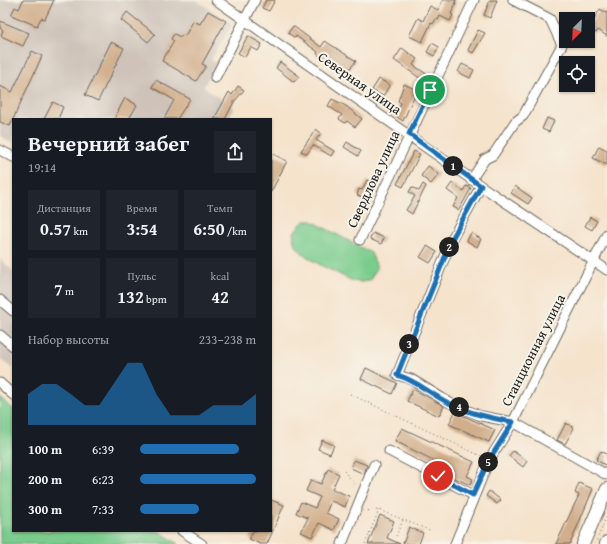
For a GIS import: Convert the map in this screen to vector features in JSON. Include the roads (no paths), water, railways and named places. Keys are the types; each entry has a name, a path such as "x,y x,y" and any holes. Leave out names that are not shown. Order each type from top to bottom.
{"main road":[{"path":"583,544 607,489"}],"street":[{"name":"Северная улица","path":"216,0 409,134 471,180 607,270"},
{"path":"215,78 255,0"},
{"name":"Свердлова улица","path":"360,240 409,134 474,0"},
{"path":"471,180 485,159 493,155 515,122 523,116 562,45 550,19 513,0"},
{"path":"0,150 12,156"},
{"path":"481,186 453,237 397,375 411,379 450,403 481,416 513,422 607,475"},
{"name":"Станционная улица","path":"455,544 473,495 489,460 513,422 607,234"},
{"path":"0,300 12,310"},
{"path":"0,335 12,345"},
{"path":"0,383 12,394"},
{"path":"389,451 473,495"},
{"path":"342,544 374,466"},
{"path":"184,532 202,544"}]}
